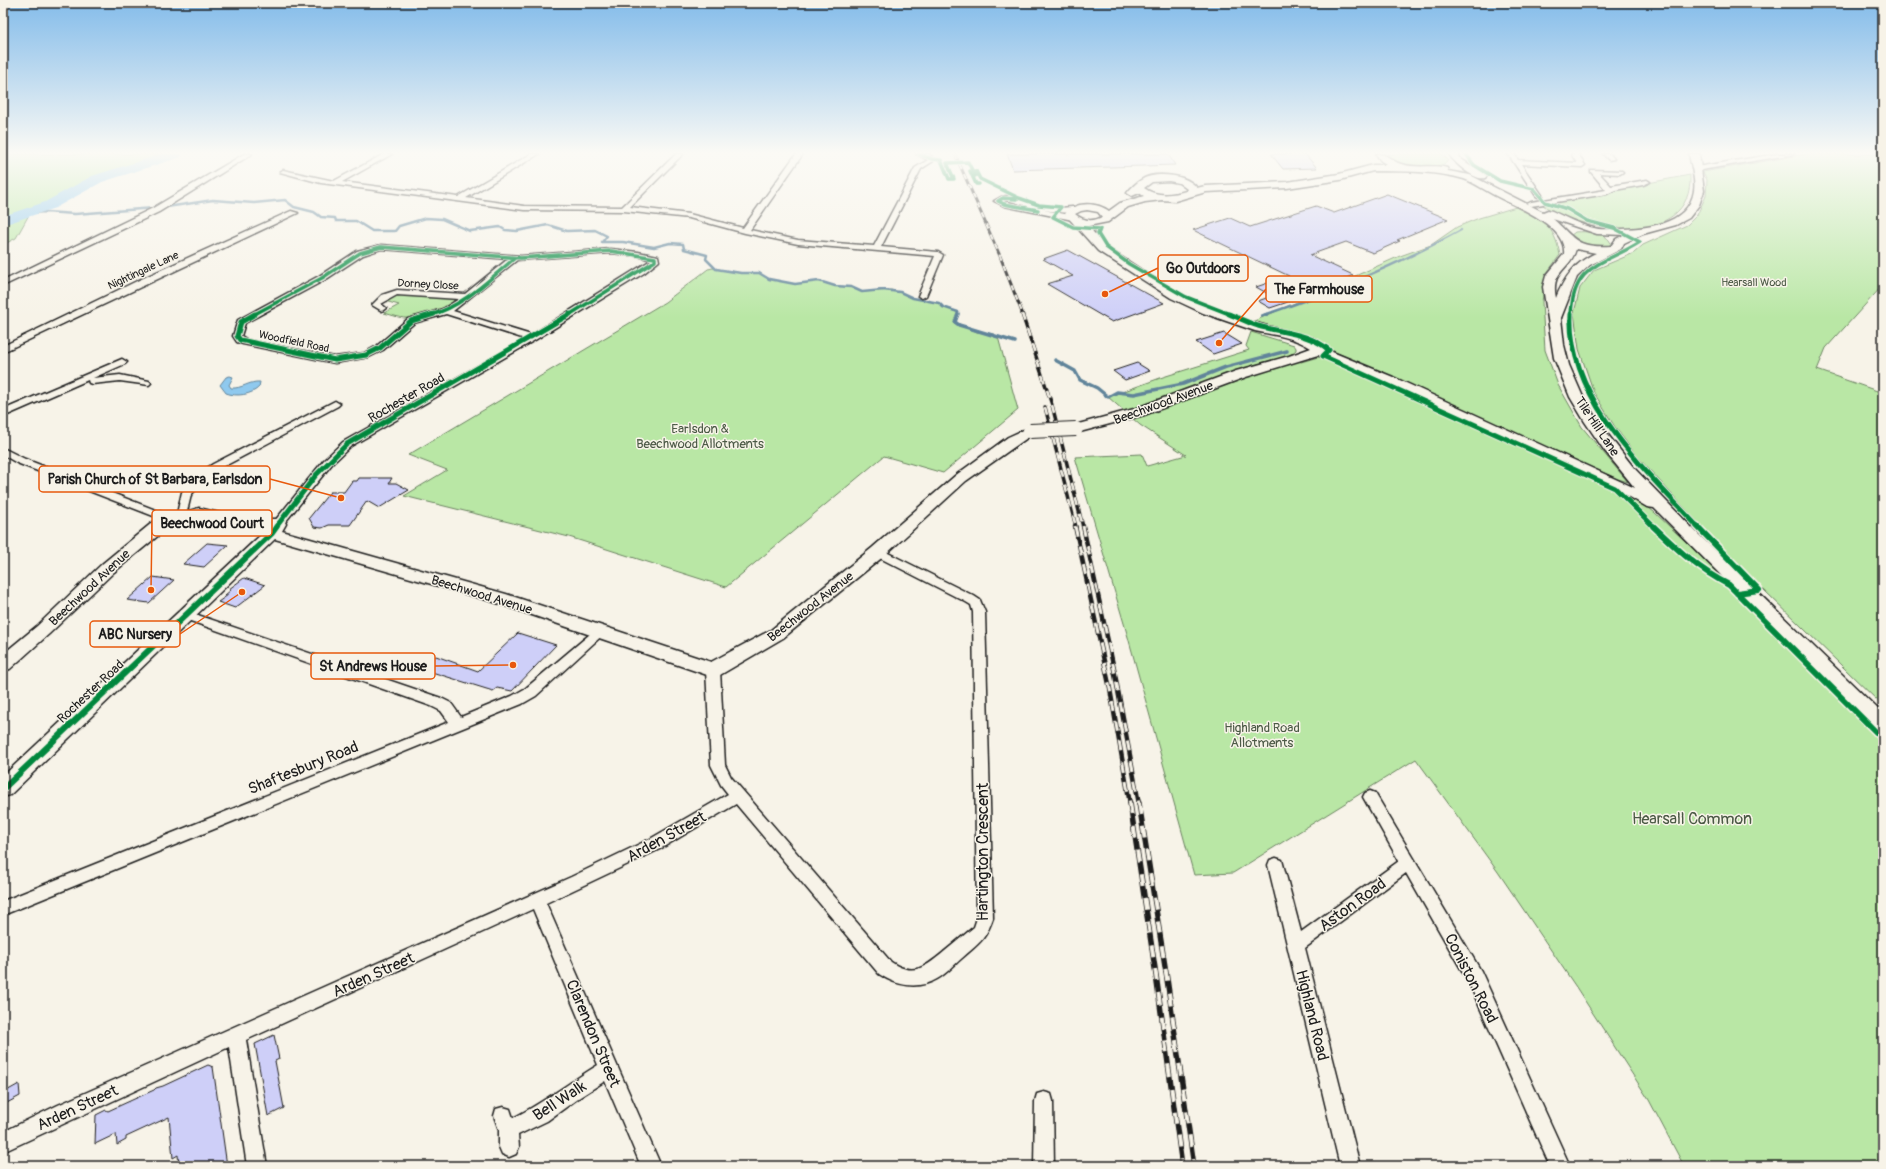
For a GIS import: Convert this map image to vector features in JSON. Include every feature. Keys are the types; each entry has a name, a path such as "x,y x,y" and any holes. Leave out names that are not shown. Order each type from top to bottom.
{"street":[{"path":"3,284 158,209"},
{"path":"583,209 624,209 689,216 745,231 798,242 938,254 939,256 922,296"},
{"path":"745,231 761,209"},
{"path":"876,249 897,209"},
{"path":"1031,209 1076,216 1091,238 1108,253 1175,296 1207,310 1250,324 1388,380 1644,498 1672,518 1883,726"},
{"path":"1048,209 1076,216 1087,222 1104,219"},
{"path":"1076,216 1086,209"},
{"path":"1095,209 1102,210 1107,214 1104,219"},
{"path":"1091,238 1091,230 1118,209"},
{"path":"1528,209 1543,216 1566,238 1589,249 1615,246 1610,236 1568,222 1541,209"},
{"path":"1566,238 1566,231 1572,229 1639,232 1670,224 1686,214 1689,209"},
{"name":"Nightingale Lane","path":"3,349 142,282 294,213"},
{"name":"Tile Hill Lane","path":"1555,319 1568,282 1577,269 1591,258 1639,232"},
{"name":"Tile Hill Lane","path":"1566,238 1571,250 1570,256 1558,267 1549,282 1558,346 1564,370 1583,407 1620,460 1672,518"},
{"name":"Rochester Road","path":"3,789 275,528 319,473 347,444 532,338 651,265 655,261 655,258 638,254 611,251 515,258 381,247"},
{"name":"Woodfield Road","path":"381,247 360,253 322,278 240,322 238,336 240,340 327,359 351,358 373,352 411,321 446,311 457,305 515,258"},
{"name":"Dorney Close","path":"382,308 376,305 379,301 388,295 397,292 466,297"},
{"path":"446,311 532,338"},
{"name":"Beechwood Avenue","path":"3,664 177,519 199,513 242,524 262,525 275,528 500,598 713,670 777,634 878,552 962,478 1013,440 1030,431 1076,429 1106,424 1140,413 1242,373 1291,359 1310,348"},
{"path":"3,414 122,362"},
{"path":"82,380 120,378 146,383"},
{"path":"3,451 21,461 177,519 186,494 201,477 217,466 335,404"},
{"name":"Hartington Crescent","path":"713,670 718,765 726,781 737,796 884,968 892,973 907,978 924,976 932,973 980,932 985,918 979,607 970,599 878,552"},
{"path":"186,615 436,702 446,708 458,724"},
{"name":"Shaftesbury Road","path":"3,908 524,697 600,632"},
{"name":"Arden Street","path":"3,1142 65,1112 537,900 655,844 737,796"},
{"name":"Coniston Road","path":"1370,796 1474,977 1560,1166"},
{"name":"Aston Road","path":"1296,945 1408,862"},
{"name":"Highland Road","path":"1276,865 1350,1166"},
{"name":"Clarendon Street","path":"537,900 651,1166"},
{"path":"236,1035 257,1166"},
{"name":"Bell Walk","path":"507,1131 540,1114 573,1090 610,1068"},
{"path":"1044,1101 1044,1166"}],"green space":[{"path":"3,209 41,209 30,213 16,238 3,245"},
{"path":"1511,209 1519,209 1546,224 1554,236 1560,255 1546,274 1542,302 1545,350 1558,385 1582,427 1628,482 1618,479 1372,369 1333,351 1313,339 1252,322 1400,256 1431,245 1457,227 1479,218"},
{"path":"1549,209 1679,209 1674,215 1656,224 1633,228 1608,228 1583,223 1561,215"},
{"name":"Hearsall Wood","path":"1700,209 1883,209 1883,285 1826,348 1817,370 1883,393 1883,706 1723,550 1636,455 1615,427 1594,393 1579,349 1574,313 1580,288 1594,270 1634,253 1643,245 1687,225 1697,215"},
{"path":"1575,232 1596,233 1606,237 1611,244 1606,247 1595,248 1579,242 1570,236"},
{"name":"Earlsdon & Beechwood Allotments","path":"713,268 741,273 759,273 769,279 795,284 819,281 835,286 851,287 862,292 891,290 913,298 939,303 943,307 959,313 955,320 957,323 977,332 993,334 998,337 1018,410 943,473 884,456 726,587 569,537 404,496 447,470 408,455 665,302 708,269"},
{"path":"396,294 452,298 454,300 446,306 434,311 410,318 404,318 384,313 399,305 385,301"},
{"name":"Hearsall Common","path":"1251,332 1294,345 1296,350 1290,355 1301,362 1318,357 1325,358 1626,493 1644,504 1730,583 1883,740 1883,1166 1684,1166 1649,1100 1576,987 1498,872 1416,759 1233,873 1194,875 1128,637 1075,457 1142,454 1147,466 1186,455 1140,425 1108,397 1163,377 1249,350 1246,346"}],"water":[{"path":"226,377 233,377 229,385 231,388 256,382 260,382 259,387 252,392 244,394 234,395 226,393 220,385"}],"building":[{"path":"1308,209 1323,209 1334,213 1346,209 1423,209 1448,219 1397,240 1400,241 1373,253 1346,242 1310,255 1353,275 1297,299 1270,308 1258,301 1272,296 1256,287 1289,276 1193,230 1230,218 1250,227"},
{"path":"1068,250 1164,303 1112,322 1047,284 1073,276 1043,259"},
{"path":"1224,333 1242,344 1213,354 1196,342"},
{"path":"1137,363 1150,371 1125,380 1113,371"},
{"path":"359,478 392,478 389,483 396,483 409,490 379,508 367,501 350,525 329,525 322,528 314,527 309,518 330,492 344,492 352,481 357,481"},
{"path":"207,543 228,545 204,567 183,564"},
{"path":"153,577 174,580 149,603 127,600"},
{"path":"244,578 265,585 235,608 218,602 228,595 225,595 231,590 229,589"},
{"path":"518,633 556,645 512,691 497,688 493,691 422,669 436,656 478,671"},
{"path":"274,1035 279,1059 275,1061 284,1108 268,1116 255,1044"},
{"path":"208,1065 213,1067 227,1166 179,1166 178,1155 173,1158 169,1117 126,1137 126,1140 117,1145 116,1134 95,1144 96,1115 106,1110 108,1111"},
{"path":"19,1084 20,1096 3,1105 3,1093"}],"waterway":[{"path":"3,221 40,209"},
{"path":"30,213 46,212 75,214 147,209"},
{"path":"300,209 314,212 321,217 335,218 336,221 356,221 372,231 395,231 399,226 426,218 442,219 470,231 500,227 505,230 517,231 548,225 567,231 595,230 607,236 602,242 623,242 654,247 670,243 683,244 684,249 707,255 706,259 716,269 741,273 759,273 769,279 795,284 819,281 835,286 851,287 862,292 883,290 900,292 913,298 939,303 943,307 958,312 958,314"},
{"path":"1264,315 1315,297 1364,277 1413,255 1461,230"},
{"path":"958,314 955,322 959,325 1015,342"},
{"path":"1262,316 1267,314"},
{"path":"1055,360 1075,371 1080,380 1097,388 1108,397 1117,392 1134,394 1183,384 1226,367 1287,351"}],"railway":[{"path":"979,209 1000,256 1023,315"},
{"path":"1022,314 1052,405 1083,527"},
{"path":"1045,407 1076,527"},
{"path":"1075,526 1110,689 1130,804"},
{"path":"1083,526 1114,669 1139,804"},
{"path":"1130,803 1156,975 1182,1166"},
{"path":"1139,803 1167,979 1194,1166"}],"cycle path":[{"path":"1030,209 1038,210"},
{"path":"1060,209 1053,217 1073,227 1100,229 1098,234 1106,247 1129,264 1186,297 1258,326 1308,337 1322,344 1329,350 1323,356"},
{"path":"1566,209 1587,221 1614,228 1640,242 1625,252 1594,266 1583,274 1579,280 1571,306 1570,333 1575,359 1586,385 1600,411 1617,435 1654,479 1759,590 1737,593"},
{"path":"3,789 272,533 306,486 347,444 532,338 641,271 655,261 655,258 638,254 611,251 521,258 381,247 360,253 322,278 241,322 237,336 240,340 246,342 335,360 366,355 380,348 411,321 446,311 457,305 515,258"},
{"path":"1323,356 1615,488 1685,557 1710,575 1729,585 1883,739"}],"place":[{"name":"Go Outdoors","path":"1105,294"},
{"name":"The Farmhouse","path":"1219,343"},
{"name":"Parish Church of St Barbara, Earlsdon","path":"341,498"},
{"name":"Beechwood Court","path":"151,590"},
{"name":"ABC Nursery","path":"242,592"},
{"name":"St Andrews House","path":"513,665"}],"park label":[{"name":"Highland Road Allotments","path":"1262,734"}]}
